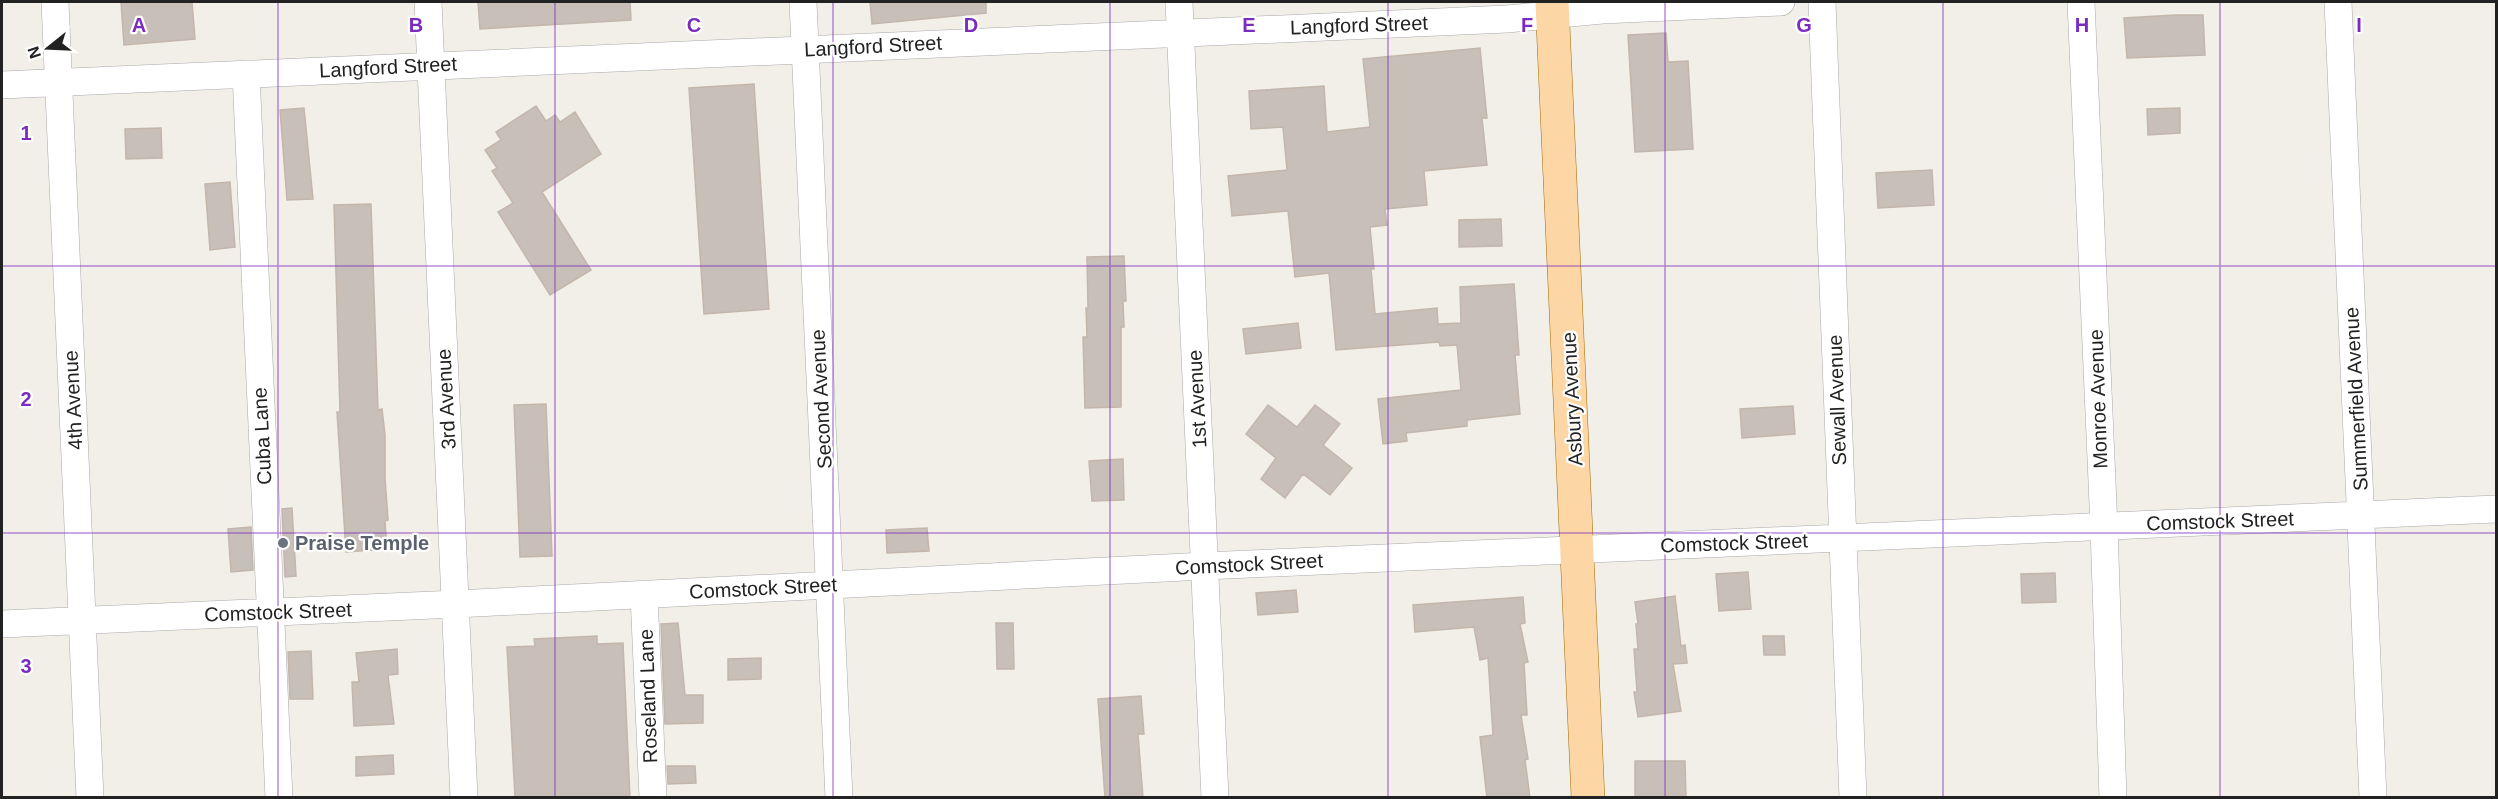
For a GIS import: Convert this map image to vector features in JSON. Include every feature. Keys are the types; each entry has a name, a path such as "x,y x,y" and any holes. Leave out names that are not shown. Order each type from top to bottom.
{"main road":[{"name":"Asbury Avenue","path":"1552,8 1588,798"}],"street":[{"name":"4th Avenue","path":"55,2 90,798"},
{"name":"3rd Avenue","path":"428,2 464,798"},
{"name":"Second Avenue","path":"803,2 839,798"},
{"name":"1st Avenue","path":"1179,2 1215,798"},
{"name":"Langford Street","path":"2,85 1507,19 1552,8 1781,2"},
{"name":"Sewall Avenue","path":"1822,2 1853,798"},
{"name":"Monroe Avenue","path":"2081,2 2113,798"},
{"name":"Summerfield Avenue","path":"2338,2 2373,798"},
{"name":"Cuba Lane","path":"246,74 279,798"},
{"name":"Comstock Street","path":"2,624 644,595 1205,566 2496,509"},
{"name":"Roseland Lane","path":"644,595 653,798"}],"building":[{"path":"121,2 192,2 195,39 124,45"},
{"path":"478,2 630,2 631,20 480,29"},
{"path":"870,2 986,2 986,13 872,24"},
{"path":"2203,15 2205,55 2127,58 2124,18"},
{"path":"1666,33 1668,62 1688,61 1693,149 1635,152 1628,35"},
{"path":"1480,48 1487,118 1482,118 1487,165 1424,171 1427,205 1385,209 1387,225 1370,227 1375,314 1437,308 1438,324 1461,323 1460,287 1514,284 1519,355 1515,355 1520,414 1467,420 1467,426 1406,433 1407,441 1383,444 1378,399 1461,390 1457,345 1440,346 1439,342 1336,350 1329,273 1295,277 1288,211 1232,216 1228,176 1287,170 1283,127 1251,129 1249,91 1324,86 1327,132 1370,127 1363,59"},
{"path":"754,84 769,309 704,314 689,88"},
{"path":"536,106 546,121 555,115 560,122 575,112 601,154 542,192 591,270 550,295 498,212 513,203 492,171 497,168 485,150 501,140 496,132"},
{"path":"304,108 313,199 287,200 280,110"},
{"path":"2180,108 2180,133 2148,135 2147,109"},
{"path":"161,128 162,158 126,159 125,129"},
{"path":"1932,170 1934,205 1878,208 1876,173"},
{"path":"230,182 235,247 210,250 205,184"},
{"path":"371,204 378,410 382,409 385,435 387,549 346,552 337,412 340,412 334,205"},
{"path":"1501,219 1502,246 1459,247 1459,220"},
{"path":"1124,256 1126,301 1123,301 1124,327 1121,327 1121,407 1085,408 1083,337 1087,337 1087,257"},
{"path":"1298,323 1301,348 1246,354 1243,329"},
{"path":"546,404 552,556 520,557 514,405"},
{"path":"1268,405 1297,427 1315,405 1340,424 1323,445 1352,468 1330,495 1303,474 1285,498 1261,479 1276,458 1246,434"},
{"path":"1793,406 1795,434 1742,438 1740,409"},
{"path":"1123,459 1124,500 1092,501 1089,461"},
{"path":"292,508 296,576 285,577 282,509"},
{"path":"251,527 253,570 231,572 228,529"},
{"path":"927,528 929,551 887,553 886,530"},
{"path":"1748,572 1751,609 1719,611 1716,574"},
{"path":"2055,573 2056,602 2022,603 2021,574"},
{"path":"1296,590 1298,612 1258,615 1256,593"},
{"path":"1675,596 1681,646 1685,645 1687,663 1673,664 1681,711 1638,717 1634,692 1637,692 1634,649 1638,649 1635,602"},
{"path":"1523,597 1525,623 1520,624 1528,662 1524,663 1527,715 1521,715 1528,759 1525,760 1530,798 1487,798 1480,737 1493,735 1488,658 1480,660 1474,627 1415,632 1413,605"},
{"path":"678,623 685,695 703,695 703,723 665,724 661,624"},
{"path":"996,623 1013,623 1014,669 997,669"},
{"path":"597,636 597,644 623,643 630,798 515,798 507,647 535,646 534,639"},
{"path":"1763,636 1784,636 1785,655 1764,655"},
{"path":"397,649 398,674 388,675 394,724 354,726 352,682 359,682 356,653"},
{"path":"311,651 313,699 290,699 288,652"},
{"path":"761,658 761,679 728,680 728,659"},
{"path":"1141,696 1144,734 1138,734 1143,798 1105,798 1098,699"},
{"path":"393,755 394,774 356,776 356,757"},
{"path":"1635,761 1685,761 1686,798 1635,798"},
{"path":"667,766 695,766 696,783 668,784"}],"place":[{"name":"Praise Temple","path":"283,543"}]}
